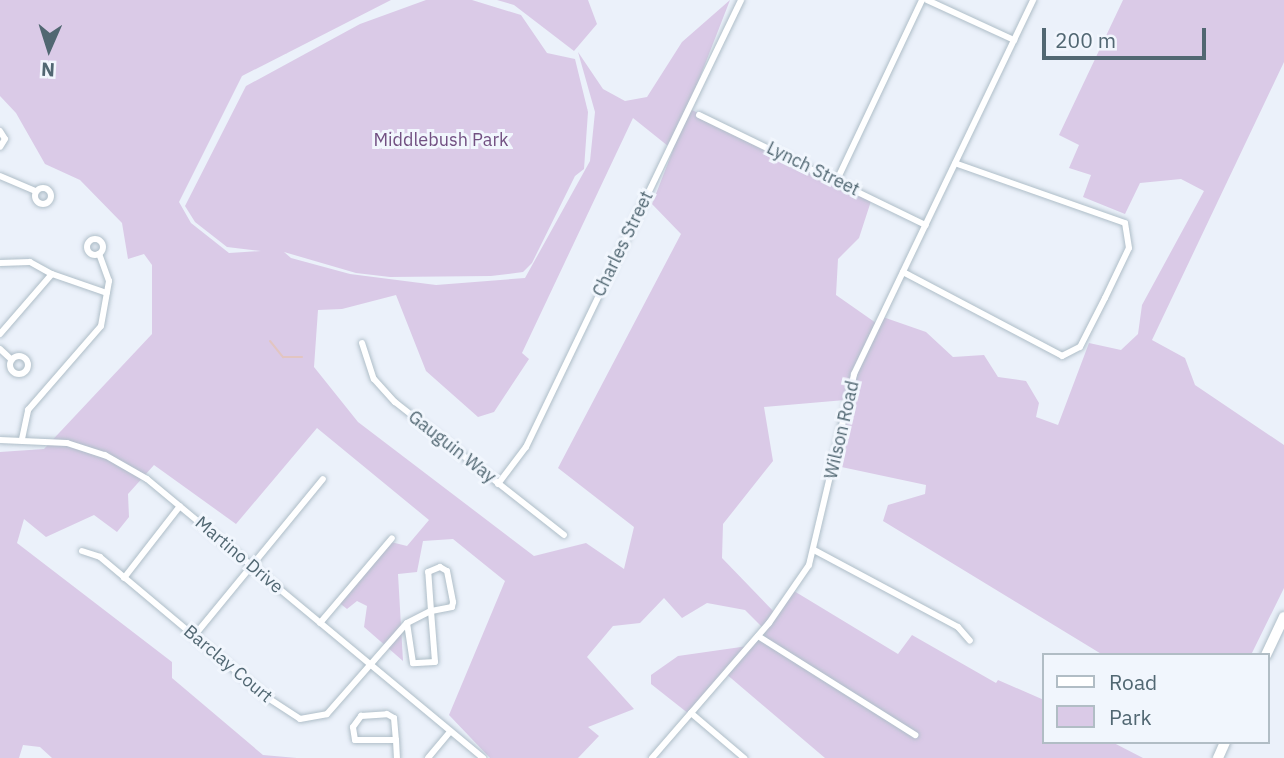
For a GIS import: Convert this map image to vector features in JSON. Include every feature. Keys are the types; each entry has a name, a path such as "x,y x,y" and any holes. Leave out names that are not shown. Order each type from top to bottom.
{"main road":[{"path":"1266,653 1284,617"}],"street":[{"name":"Charles Street","path":"498,484 526,447 741,0"},
{"path":"837,180 922,0"},
{"path":"927,0 1014,40"},
{"name":"Wilson Road","path":"652,758 794,592 814,550 844,402 1033,0"},
{"name":"Lynch Street","path":"699,115 926,225"},
{"path":"0,131 5,139 0,147"},
{"path":"903,272 1057,355 1069,355 1080,347 1129,248 1125,223 955,163"},
{"path":"0,176 36,191"},
{"path":"22,439 28,410 97,336 109,275 99,254"},
{"path":"0,263 30,261 52,274 107,293"},
{"path":"0,334 52,274"},
{"name":"Gauguin Way","path":"362,343 374,379 395,402 564,536"},
{"path":"0,349 12,360"},
{"name":"Martino Drive","path":"0,440 57,441 105,455 147,479 483,758"},
{"path":"194,636 323,479"},
{"path":"124,578 180,506"},
{"path":"320,623 392,538"},
{"path":"814,550 958,627 970,641"},
{"name":"Barclay Court","path":"82,551 94,554 300,719 327,714 407,623"},
{"path":"431,611 407,623 413,663 433,664 431,611 428,572 445,568 452,607 431,611"},
{"path":"758,636 915,735"},
{"path":"691,713 744,758"},
{"path":"396,740 355,740 354,723 361,716 392,716 396,740 397,758"},
{"path":"430,758 451,731"}],"green space":[{"name":"Middlebush Park","path":"0,0 391,0 242,76 179,202 191,223 229,253 261,251 227,247 195,222 185,206 246,86 360,24 426,0 472,0 521,15 547,53 575,59 588,112 584,169 575,176 532,263 523,272 491,276 390,277 356,273 284,252 291,258 350,274 436,285 525,278 590,161 595,112 578,52 603,89 625,101 647,97 682,42 730,0 688,108 871,201 859,238 838,259 836,295 876,323 880,316 926,332 953,357 984,355 998,377 1026,381 1039,403 1036,417 1058,425 1089,343 1121,350 1138,334 1142,305 1204,191 1181,179 1140,183 1125,214 1083,197 1091,175 1069,168 1079,145 1059,135 1123,0 1284,0 1284,62 1152,340 1185,358 1195,385 1284,445 1284,588 1252,653 1100,653 883,521 888,505 925,494 926,485 832,465 845,400 764,407 773,461 723,524 722,558 775,613 794,591 898,654 912,635 996,683 998,680 1042,699 1042,744 1116,744 1143,758 825,758 725,673 689,714 651,684 651,675 678,656 748,646 763,628 745,610 707,603 682,618 664,598 640,623 613,626 587,657 634,709 588,727 599,736 578,758 490,758 449,715 505,581 453,539 423,541 417,572 398,574 403,661 364,627 367,606 357,601 347,609 337,601 387,541 407,546 429,520 317,428 236,524 154,465 128,494 129,517 117,532 94,515 46,537 24,519 17,543 172,662 172,678 263,755 297,758 52,758 40,747 23,745 19,758 0,758 0,452 44,449 152,334 152,265 144,254 128,259 122,223 80,180 45,164 16,113 0,96","holes":["633,118 673,150 652,204 681,234 558,468 634,527 624,569 586,543 534,556 358,422 314,367 318,310 342,309 396,295 426,371 478,417 494,412 529,359 522,353"]},
{"path":"497,0 588,0 597,24 574,51 514,5"}],"waterway":[{"path":"270,341 283,357 302,357"}]}
